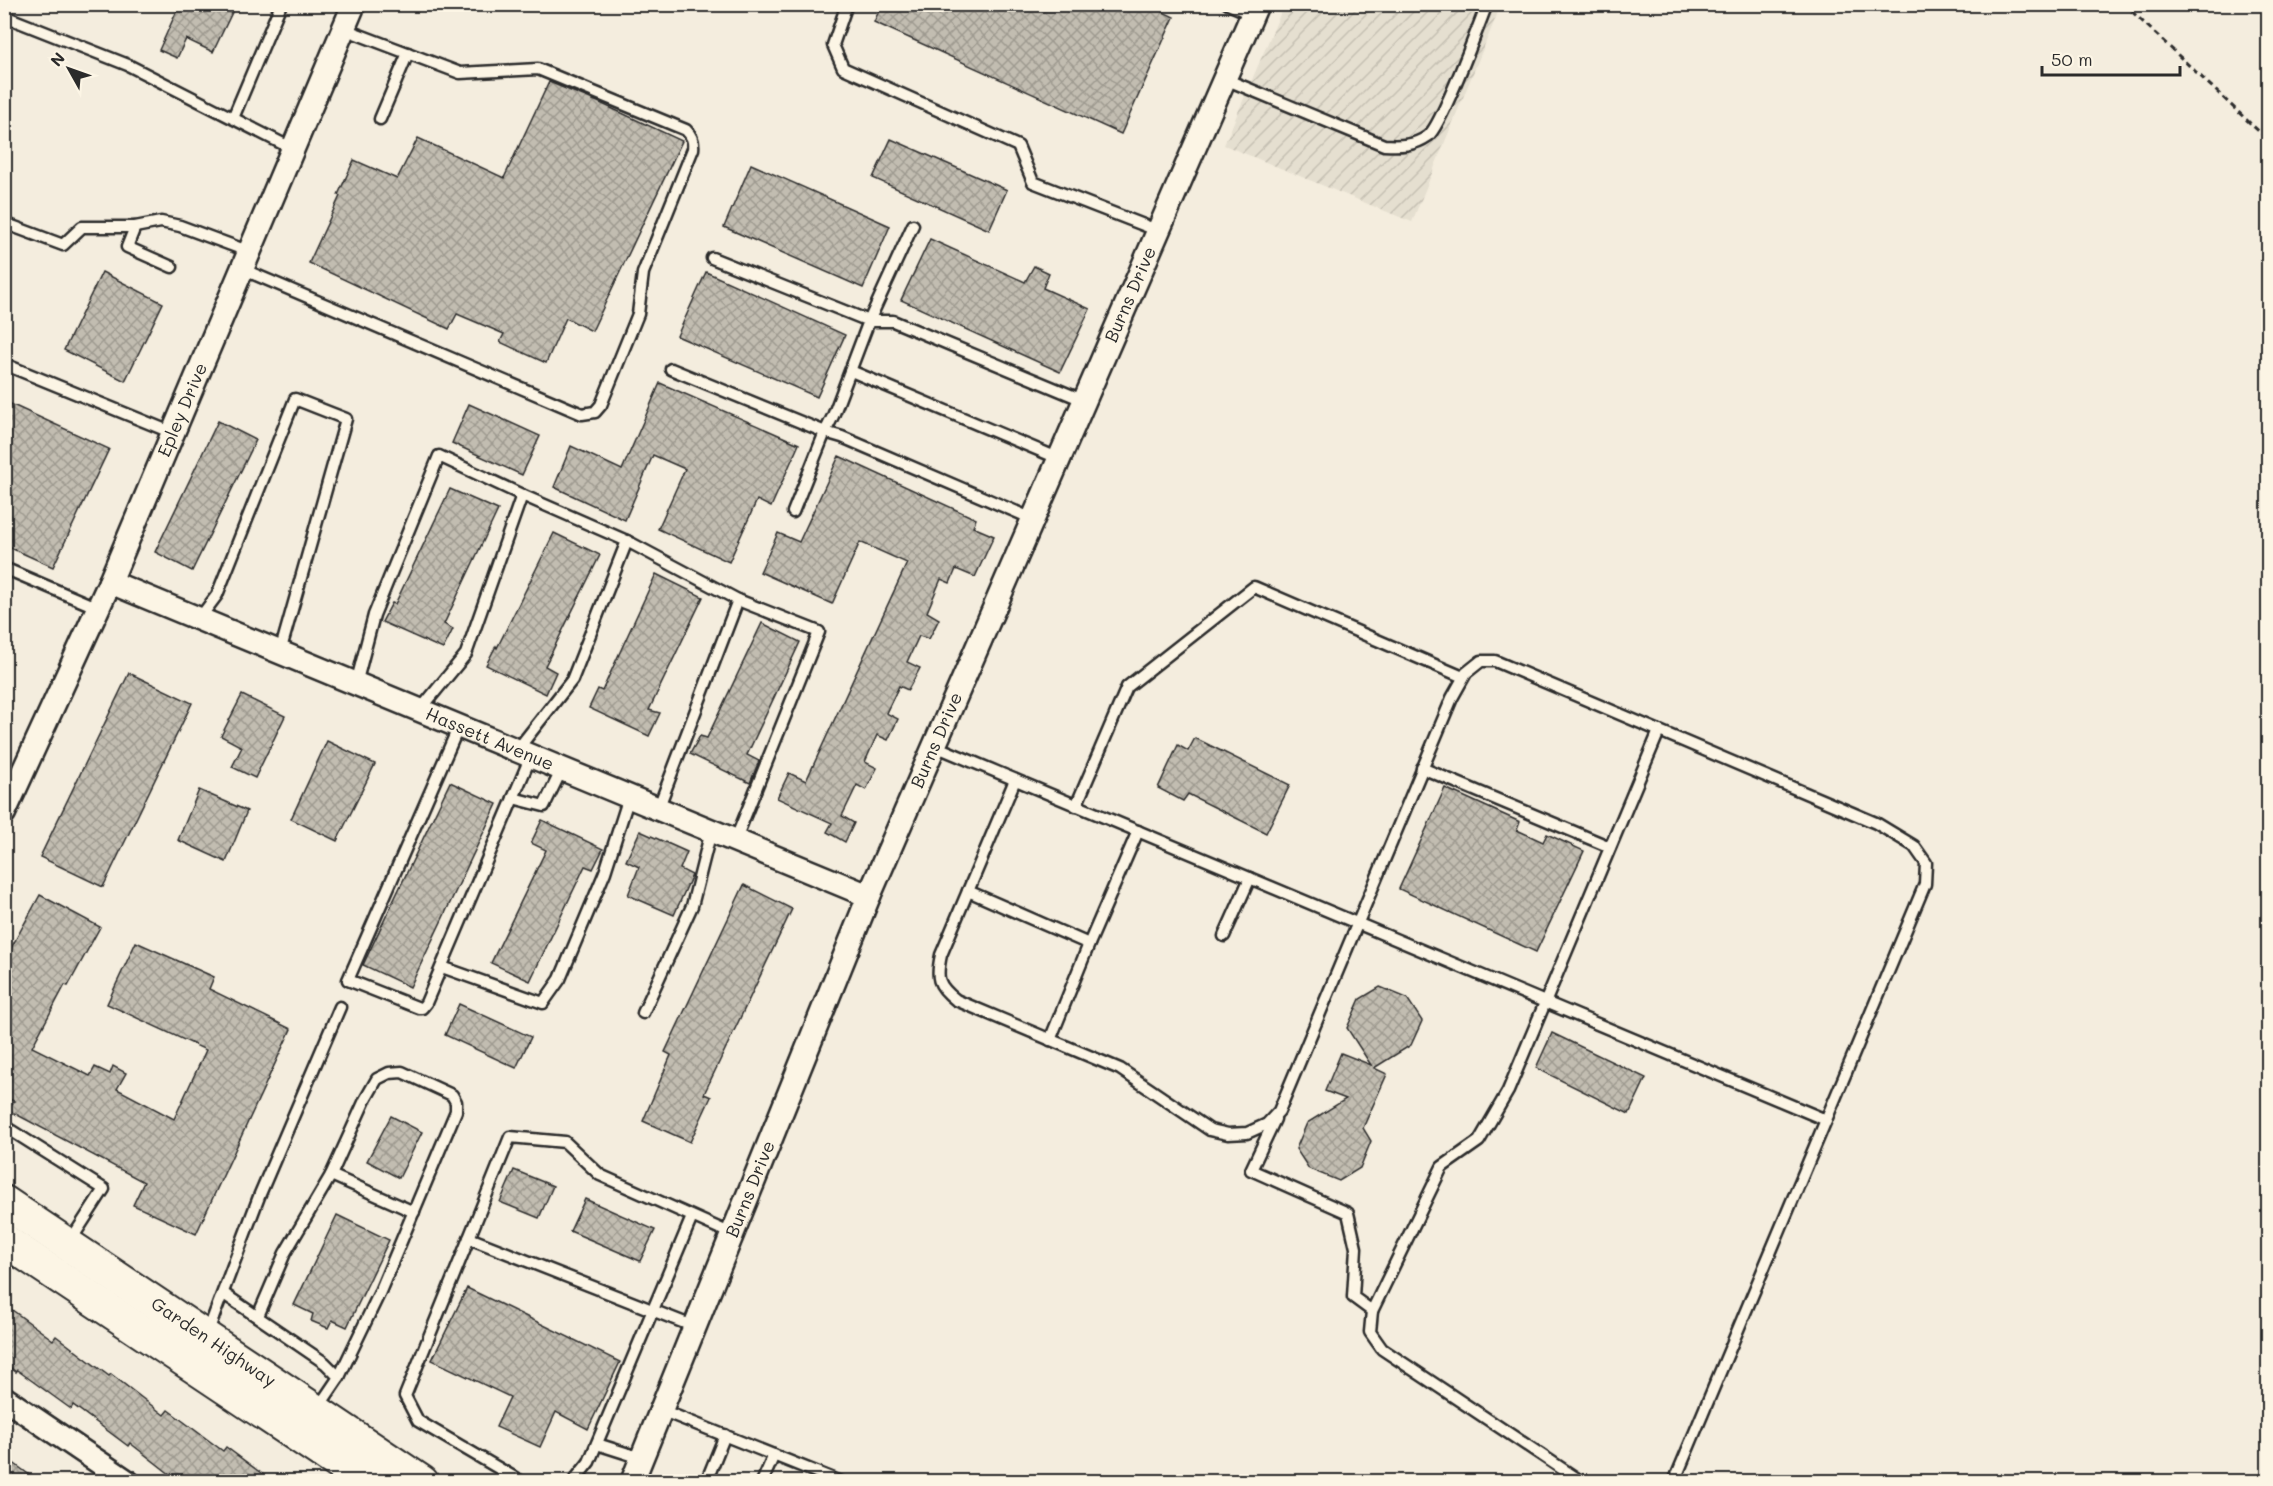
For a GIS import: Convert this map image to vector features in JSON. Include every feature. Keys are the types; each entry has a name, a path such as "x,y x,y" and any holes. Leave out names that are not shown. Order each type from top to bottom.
{"main road":[{"name":"Garden Highway","path":"4,1202 68,1244 197,1349 367,1482"},
{"name":"Garden Highway","path":"4,1240 197,1349 316,1411 422,1482"}],"street":[{"name":"Epley Drive","path":"4,813 10,785 110,582 354,4"},
{"name":"Burns Drive","path":"632,1482 869,896 1255,10"},
{"name":"Hassett Avenue","path":"110,582 869,896"},
{"path":"4,1398 128,1482"}],"lane":[{"path":"233,118 281,4"},
{"path":"847,4 833,45 843,68 1018,146 1033,182 1159,231"},
{"path":"1228,4 1255,10"},
{"path":"1225,79 1384,145 1403,146 1416,143 1430,134 1447,102 1487,4"},
{"path":"4,16 128,66 293,149"},
{"path":"4,223 63,245 82,227 135,228 161,222 180,226 246,260 582,414 595,412 601,405 638,314 642,273 693,149 694,142 691,135 686,130 538,69 460,73 344,29"},
{"path":"380,119 408,53"},
{"path":"793,512 869,321 913,225"},
{"path":"135,228 127,247 172,267"},
{"path":"712,258 869,321 893,321 1085,401"},
{"path":"4,364 173,433"},
{"path":"670,369 842,437 1034,519"},
{"path":"851,371 1060,459"},
{"path":"199,619 217,595 295,399 346,419 280,652"},
{"path":"356,684 374,615 439,456 627,542 738,600 819,632 735,841"},
{"path":"420,710 466,654 522,495"},
{"path":"459,726 348,980 419,1008 426,1003 513,798 524,753 572,680 627,542"},
{"path":"4,568 98,608"},
{"path":"1076,806 1127,687 1254,587 1464,677"},
{"path":"658,809 738,600"},
{"path":"1372,1311 1353,1297 1356,1248 1348,1213 1251,1170 1279,1111 1452,698 1466,673 1481,661 1495,662 1876,823 1914,846 1926,863 1925,884 1674,1482"},
{"path":"1582,1482 1382,1349 1370,1332 1372,1311 1442,1167 1479,1141 1508,1091 1659,731"},
{"path":"935,746 1826,1120"},
{"path":"1422,768 1610,847"},
{"path":"513,798 544,806 562,769"},
{"path":"1015,780 941,955 937,974 943,989 956,1000 1120,1069 1210,1130 1228,1134 1247,1133 1267,1124 1279,1111"},
{"path":"442,967 543,1003 560,979 605,872 629,797"},
{"path":"644,1013 692,906 711,831"},
{"path":"1050,1040 1138,831"},
{"path":"1224,936 1250,878"},
{"path":"968,891 1089,944"},
{"path":"197,1349 224,1294 260,1194 340,1007"},
{"path":"258,1316 285,1253 331,1175 376,1079 389,1072 402,1072 452,1095 456,1102 456,1111 379,1294 339,1377 316,1411"},
{"path":"4,1126 104,1189 68,1244"},
{"path":"522,1482 418,1421 405,1396 510,1137 565,1142 600,1175 732,1234"},
{"path":"331,1175 414,1212"},
{"path":"573,1482 589,1462 692,1216"},
{"path":"469,1238 694,1327"},
{"path":"224,1294 325,1363 339,1377"},
{"path":"661,1410 837,1481"},
{"path":"706,1482 725,1435"},
{"path":"597,1444 641,1458"},
{"path":"762,1482 774,1455"}],"path":[{"path":"2124,4 2268,140"}],"shaded area":[{"path":"1284,5 1501,5 1412,222 1224,145"}],"building":[{"path":"180,4 236,4 213,52 186,39 177,58 159,50"},
{"path":"882,4 1147,4 1174,17 1121,134 874,22"},
{"path":"549,82 682,141 592,331 566,318 546,363 500,342 504,334 457,314 449,329 309,263 354,160 397,179 418,138 504,178"},
{"path":"891,139 1007,190 989,230 873,178"},
{"path":"751,164 890,226 863,288 724,227"},
{"path":"930,239 1025,282 1034,266 1049,273 1043,288 1090,309 1060,372 901,300"},
{"path":"102,272 163,303 125,381 64,350"},
{"path":"706,272 845,335 817,397 677,336"},
{"path":"660,383 799,444 771,507 757,500 729,562 658,529 685,469 653,455 625,520 554,487 571,446 622,470"},
{"path":"4,401 109,449 53,567 4,545"},
{"path":"469,404 540,436 522,475 452,443"},
{"path":"218,421 256,440 192,571 155,552"},
{"path":"839,456 976,519 973,527 994,536 975,577 956,569 950,583 941,579 927,612 939,619 929,639 919,636 907,662 920,668 908,690 899,686 886,713 898,719 888,740 877,735 865,762 877,768 866,790 857,785 842,816 854,823 845,842 827,832 832,823 777,798 789,773 806,781 907,563 860,542 832,604 760,572 778,533 799,542"},
{"path":"450,489 498,510 444,624 453,629 443,649 382,622 392,603 395,604"},
{"path":"554,533 600,555 545,666 556,672 546,694 486,665 496,646 497,648"},
{"path":"656,574 703,597 649,710 660,713 649,736 589,708 598,689 602,691"},
{"path":"762,623 800,642 747,755 759,761 750,783 690,754 700,736 707,738"},
{"path":"129,673 192,703 103,887 40,857"},
{"path":"242,695 285,716 255,778 232,767 242,747 221,736"},
{"path":"1195,738 1290,785 1266,833 1188,794 1183,801 1158,788 1178,745 1188,751"},
{"path":"327,741 375,764 337,841 291,819"},
{"path":"450,782 497,804 410,987 363,965"},
{"path":"1445,788 1520,822 1517,830 1543,842 1547,834 1584,851 1536,952 1399,889"},
{"path":"199,790 247,811 226,862 178,840"},
{"path":"542,820 603,849 593,869 585,866 530,981 491,963 546,850 531,843"},
{"path":"640,831 687,852 680,869 692,875 674,915 628,895 639,867 626,861"},
{"path":"744,885 792,909 704,1094 711,1097 690,1142 643,1121 671,1055 665,1052"},
{"path":"40,895 100,927 68,986 65,985 32,1047 90,1076 95,1067 110,1074 113,1066 126,1073 117,1089 174,1119 206,1050 107,1004 136,942 214,977 209,989 291,1029 196,1234 133,1205 144,1182 8,1110 14,1101 4,1097 4,961"},
{"path":"1380,987 1407,998 1422,1021 1411,1045 1374,1068 1387,1074 1363,1128 1371,1141 1360,1168 1339,1181 1309,1169 1296,1149 1307,1123 1346,1099 1325,1091 1341,1053 1371,1065 1347,1028 1360,999"},
{"path":"459,1004 531,1037 516,1068 445,1035"},
{"path":"1552,1033 1646,1078 1629,1114 1536,1068"},
{"path":"391,1116 422,1132 399,1178 367,1161"},
{"path":"514,1170 553,1186 539,1218 500,1202"},
{"path":"585,1199 655,1230 640,1261 570,1231"},
{"path":"337,1215 389,1240 347,1327 332,1320 328,1328 311,1321 313,1314 294,1305"},
{"path":"467,1288 620,1362 588,1429 556,1412 540,1447 496,1427 510,1397 432,1360"},
{"path":"4,1304 53,1340 56,1336 109,1376 111,1374 164,1415 168,1410 223,1451 226,1447 273,1482 180,1482 130,1443 128,1446 73,1405 71,1409 4,1363"},
{"path":"4,1456 39,1482 4,1482"}]}
